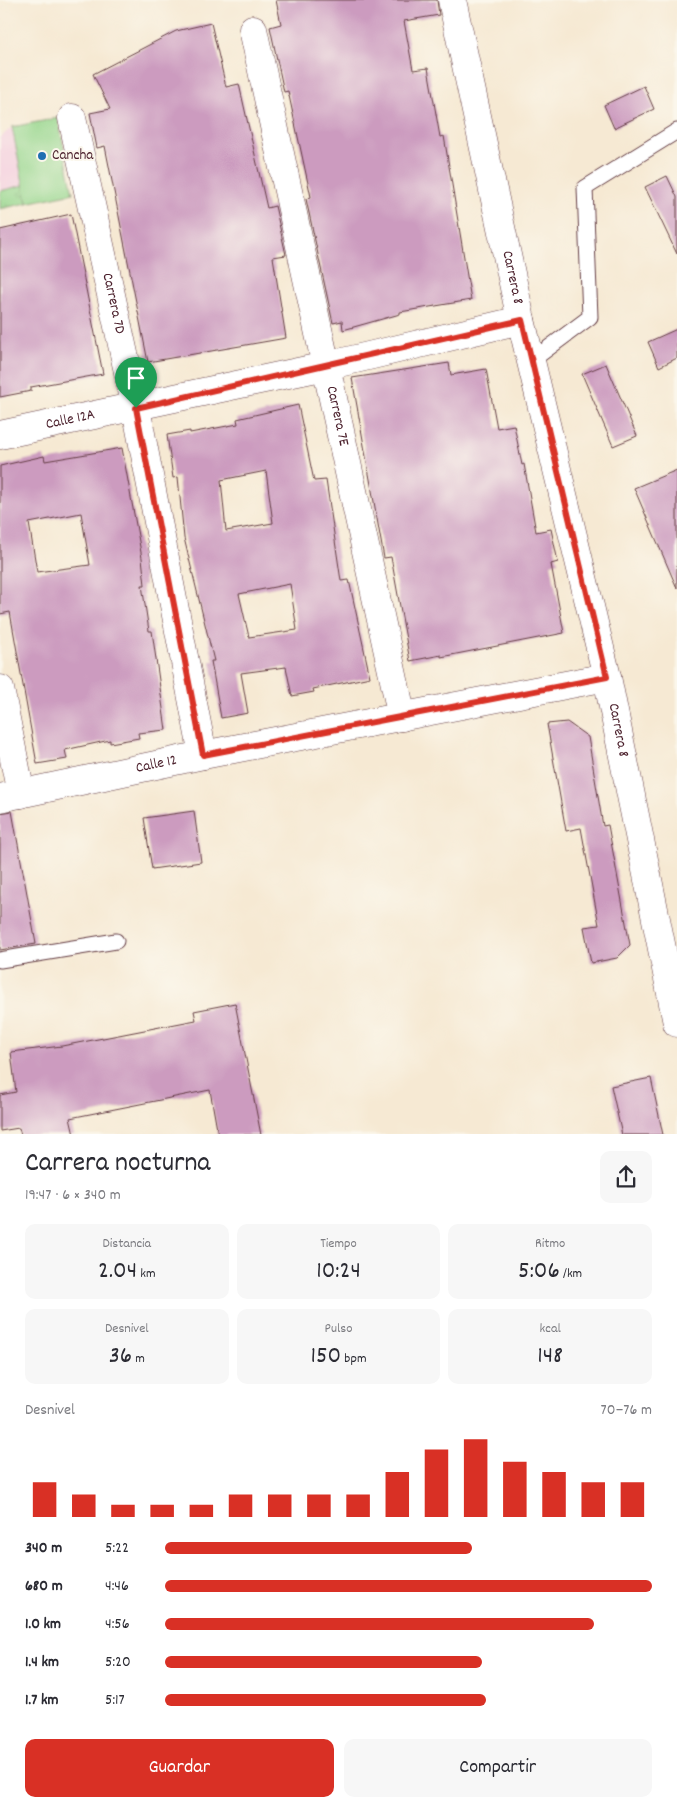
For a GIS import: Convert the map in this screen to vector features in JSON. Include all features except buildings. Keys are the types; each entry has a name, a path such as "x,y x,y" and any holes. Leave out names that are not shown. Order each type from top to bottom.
{"street":[{"name":"Carrera 8","path":"452,0 531,361 607,677 677,1023"},
{"name":"Carrera 7E","path":"253,29 402,717"},
{"name":"Carrera 7D","path":"72,118 136,408 203,755"},
{"name":"Calle 12A","path":"0,436 326,366 522,320"},
{"name":"Calle 12","path":"10,796 203,755 607,677"},
{"path":"0,688 10,796"}],"lane":[{"path":"531,361 590,317 585,188 677,130"},
{"path":"0,960 116,941"}],"shaded area":[{"path":"12,127 24,185 0,191 0,138"}],"green space":[{"name":"Cancha","path":"58,118 73,193 27,203 12,127"},
{"path":"24,185 27,203 0,209 0,191"}],"place":[{"name":"Cancha","path":"42,156"}],"route":[{"path":"522,320 607,677 203,755 136,408 522,320"}]}
